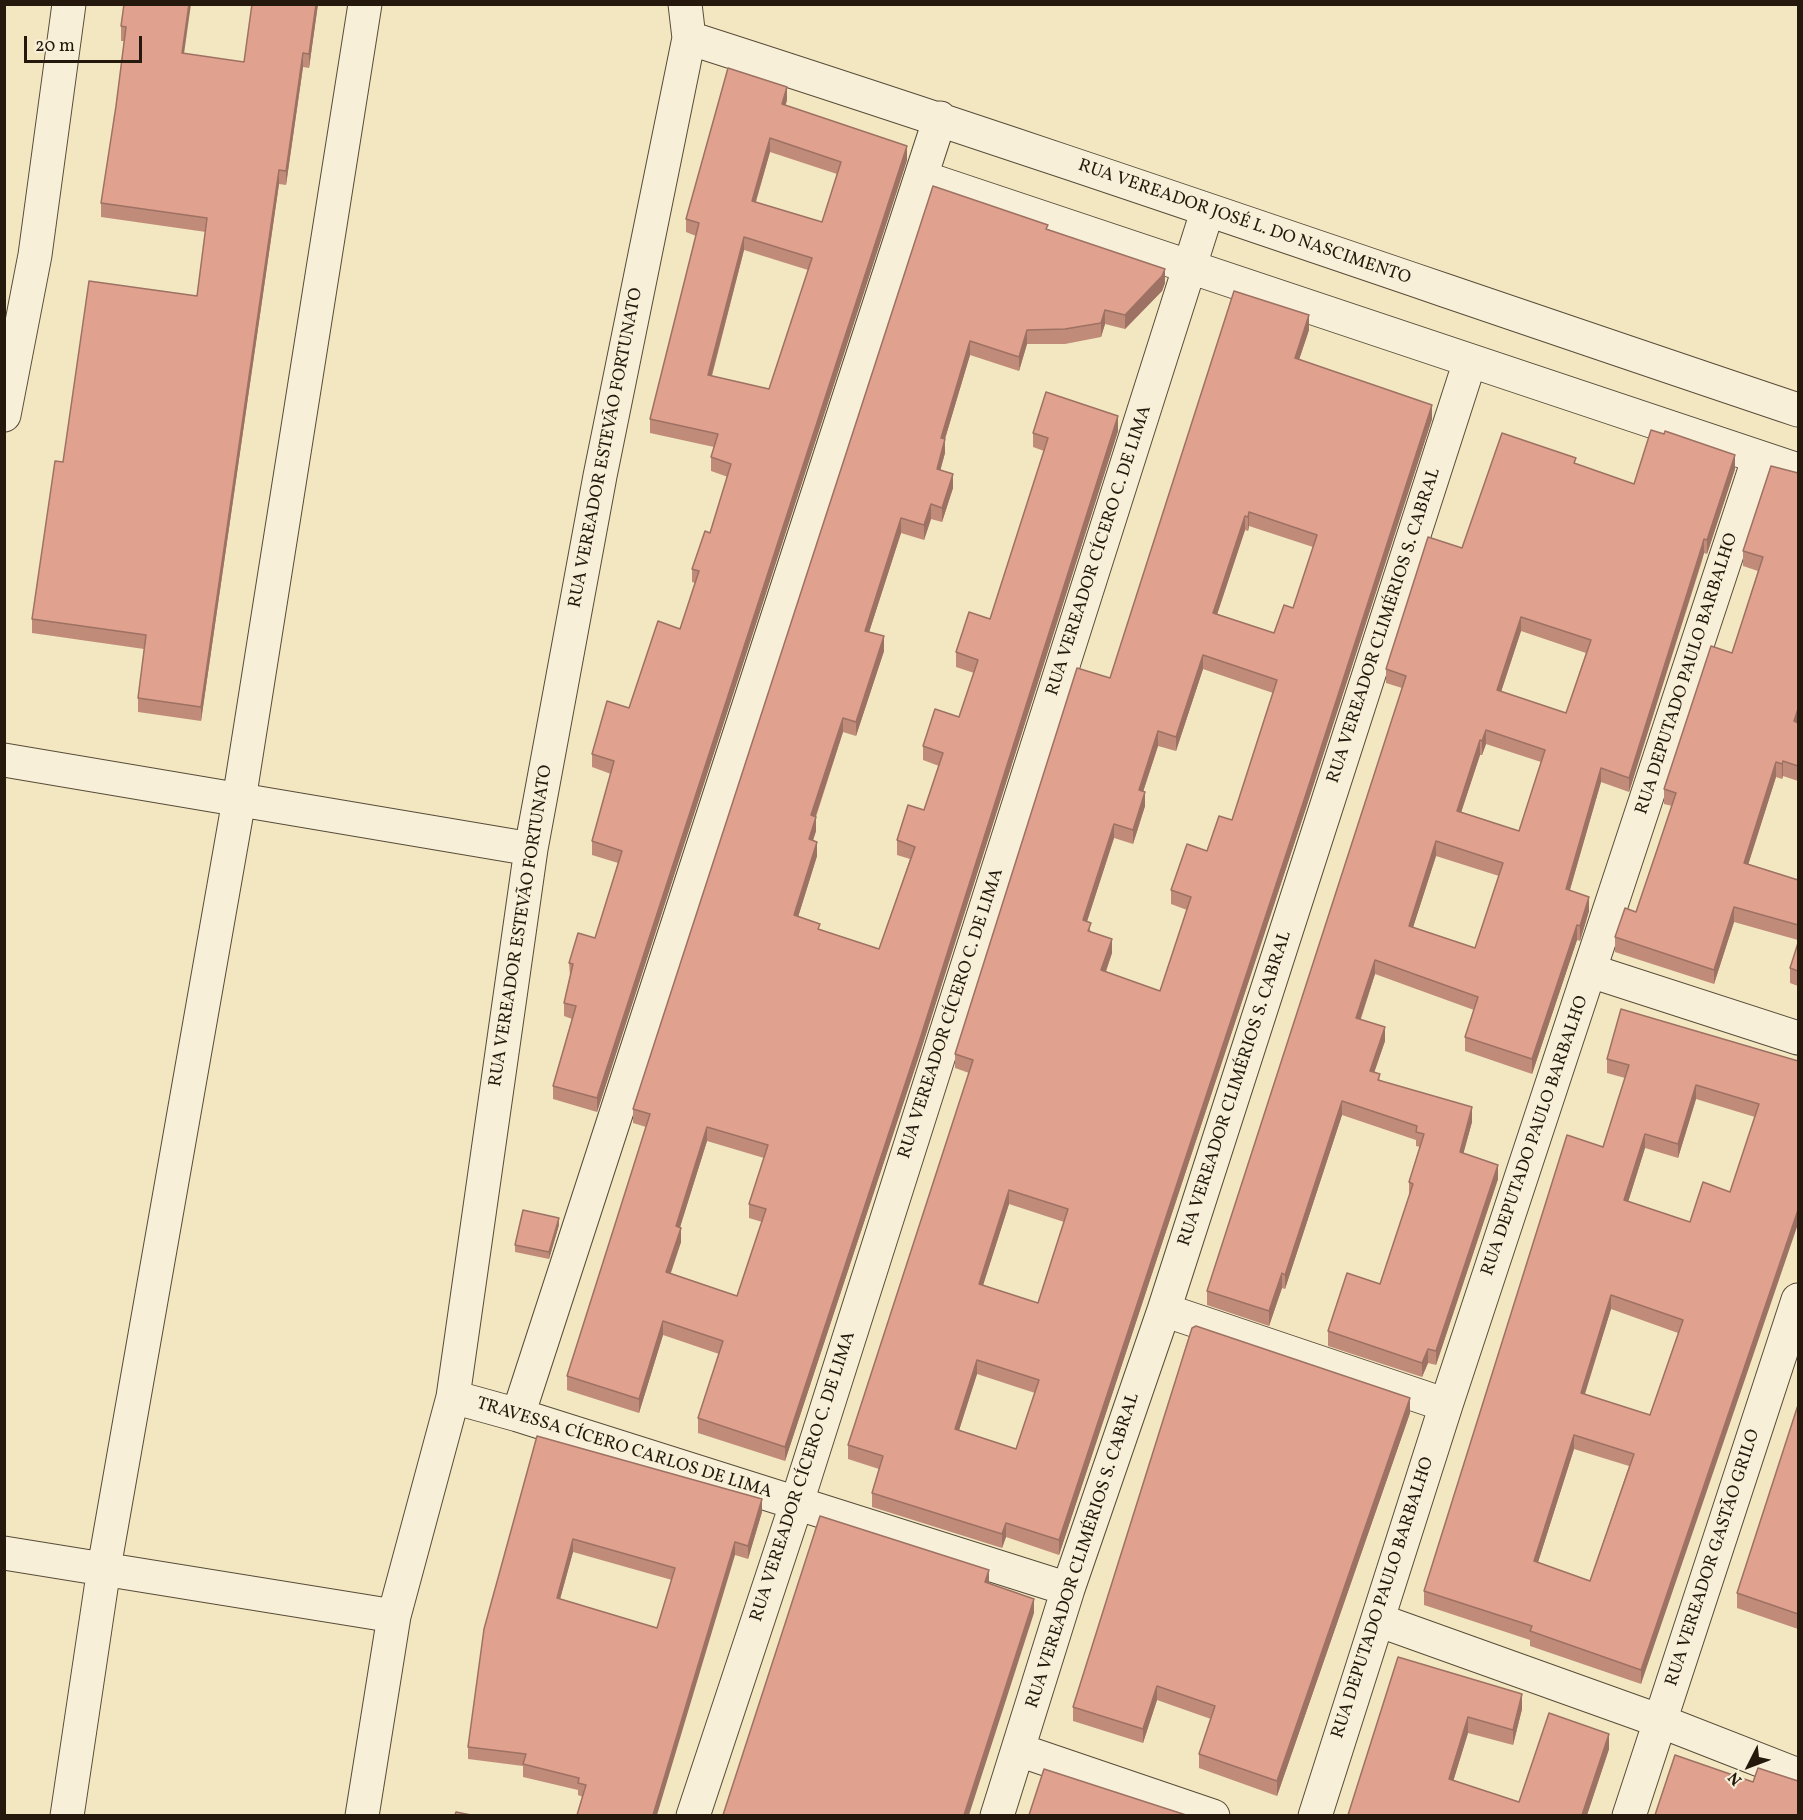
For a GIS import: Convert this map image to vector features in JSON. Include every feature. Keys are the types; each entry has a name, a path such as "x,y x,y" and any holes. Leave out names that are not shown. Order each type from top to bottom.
{"street":[{"path":"4,415 35,255 69,4"},
{"path":"67,1815 104,1568 239,800 365,4"},
{"name":"RUA VEREADOR ESTEVÃO FORTUNATO","path":"362,1815 394,1616 453,1397 531,849 598,487 689,38 685,4"},
{"name":"RUA VEREADOR JOSÉ L. DO NASCIMENTO","path":"689,38 940,118 1207,212 1798,410"},
{"path":"518,1415 940,118"},
{"path":"921,177 1798,470"},
{"name":"RUA VEREADOR CÍCERO C. DE LIMA","path":"693,1815 797,1502 1207,212"},
{"path":"4,284 35,255"},
{"name":"RUA VEREADOR CLIMÉRIOS S. CABRAL","path":"997,1815 1068,1589 1164,1310 1470,361"},
{"name":"RUA DEPUTADO PAULO BARBALHO","path":"1315,1815 1446,1405 1759,457"},
{"path":"4,760 531,849"},
{"path":"1591,971 1798,1038"},
{"name":"RUA VEREADOR GASTÃO GRILO","path":"1629,1815 1798,1300"},
{"path":"1164,1310 1446,1405"},
{"name":"TRAVESSA CÍCERO CARLOS DE LIMA","path":"453,1397 797,1502 1068,1589"},
{"path":"4,1553 394,1616"},
{"path":"1378,1620 1660,1721 1798,1775"},
{"path":"1019,1750 1213,1815"}],"building":[{"path":"124,4 189,4 182,53 244,62 252,4 316,4 309,54 303,53 286,171 279,170 201,707 138,698 146,635 32,619 55,461 63,462 89,281 197,296 207,218 101,203 126,27 121,26"},
{"path":"728,68 787,87 782,104 907,146 597,1098 553,1086 576,1006 564,1003 573,964 569,963 578,933 595,938 622,851 592,841 614,761 592,754 607,701 629,708 658,621 680,629 699,571 692,569 705,531 710,533 731,464 711,457 718,434 650,419 699,223 686,219","holes":["770,138 841,162 822,222 752,201","744,237 812,258 769,389 708,375"]},
{"path":"933,186 1048,225 1046,229 1165,269 1162,276 1125,315 1105,310 1101,323 1065,329 1027,330 1019,357 970,341 941,438 945,439 937,469 953,474 942,508 931,504 924,525 901,518 865,631 884,636 856,722 843,718 811,815 816,817 809,839 817,842 794,915 820,924 818,929 879,949 915,847 897,840 908,805 924,810 943,753 923,746 935,709 959,717 978,660 956,652 969,612 990,619 1048,438 1033,433 1046,392 1118,416 919,1042 785,1447 698,1418 723,1341 663,1321 639,1399 567,1376 650,1114 633,1109","holes":["707,1127 768,1145 749,1204 766,1209 737,1296 666,1272 681,1228 676,1226"]},
{"path":"1234,291 1309,315 1295,358 1432,405 1059,1540 1006,1523 1002,1534 872,1493 883,1456 848,1445 973,1060 955,1054 1077,668 1110,678","holes":["1249,512 1317,535 1293,608 1284,605 1274,633 1213,613 1245,516 1248,517","1203,655 1277,680 1232,820 1219,816 1207,851 1187,844 1171,890 1191,897 1160,991 1101,970 1112,939 1088,931 1091,923 1083,920 1114,824 1133,830 1145,792 1139,790 1158,731 1176,737","1009,1190 1068,1209 1038,1303 979,1284","977,1360 1039,1380 1016,1449 955,1429"]},
{"path":"1651,430 1664,434 1665,431 1735,455 1707,540 1704,539 1629,778 1601,768 1566,889 1589,897 1580,926 1577,925 1532,1059 1465,1037 1478,997 1375,960 1356,1018 1385,1027 1370,1071 1380,1074 1378,1080 1472,1107 1460,1152 1498,1165 1436,1351 1428,1349 1422,1363 1328,1331 1347,1273 1380,1284 1413,1184 1409,1182 1424,1134 1416,1132 1417,1126 1342,1101 1285,1275 1282,1273 1269,1311 1207,1291 1406,676 1386,669 1428,537 1462,548 1502,433 1576,458 1574,463 1634,484","holes":["1521,617 1591,640 1566,713 1497,690","1486,730 1545,750 1519,831 1457,811 1480,740 1482,741","1436,841 1503,863 1475,948 1409,926"]},
{"path":"1771,466 1798,473 1798,709 1794,721 1798,723 1798,766 1783,761 1782,764 1776,762 1744,863 1798,880 1798,925 1734,907 1714,970 1615,937 1625,908 1636,912 1676,793 1664,789 1711,646 1732,653 1763,557 1743,551"},
{"path":"1798,943 1798,971 1790,968"},
{"path":"1621,1009 1798,1061 1798,1210 1641,1670 1530,1631 1532,1626 1424,1591 1567,1135 1603,1147 1629,1065 1607,1059","holes":["1696,1085 1759,1104 1730,1192 1703,1182 1690,1222 1624,1200 1645,1134 1678,1144","1611,1295 1683,1320 1650,1415 1581,1393","1574,1435 1634,1454 1590,1581 1534,1561"]},
{"path":"523,1210 559,1218 549,1252 515,1245"},
{"path":"1196,1326 1410,1398 1277,1781 1199,1754 1215,1706 1157,1686 1143,1729 1073,1707 1192,1328"},
{"path":"1798,1405 1798,1614 1737,1593"},
{"path":"537,1436 762,1499 748,1546 735,1542 653,1815 577,1815 586,1785 578,1783 579,1778 523,1764 526,1754 468,1747 484,1629","holes":["573,1539 675,1568 657,1628 557,1598"]},
{"path":"820,1516 989,1570 985,1582 1034,1599 964,1815 723,1815"},
{"path":"1398,1657 1522,1694 1513,1730 1468,1717 1449,1779 1519,1802 1549,1713 1609,1734 1582,1815 1348,1815"},
{"path":"1675,1755 1753,1782 1758,1768 1798,1781 1798,1815 1655,1815"},
{"path":"1044,1769 1186,1815 1029,1815"},
{"path":"456,1812 471,1815 455,1815"}]}
